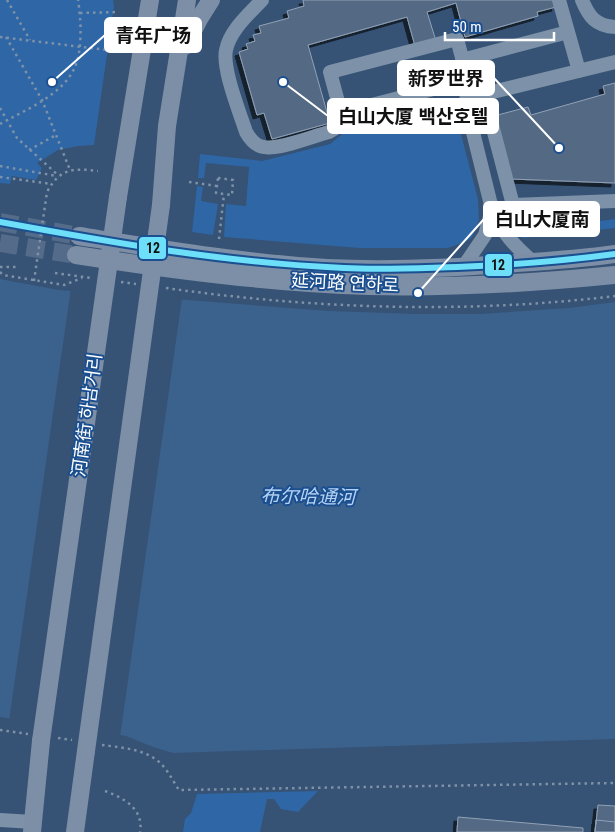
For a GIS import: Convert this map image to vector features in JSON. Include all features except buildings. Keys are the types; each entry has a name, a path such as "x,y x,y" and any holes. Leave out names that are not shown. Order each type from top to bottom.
{"main road":[{"path":"75,832 161,205 167,126 187,0"},
{"path":"178,62 199,19 212,0"},
{"name":"河南街 하남거리","path":"32,827 146,4"},
{"name":"延河路 연하로","path":"79,236 193,254 326,268 389,269 464,266 615,254"},
{"name":"延河路 연하로","path":"76,255 209,275 367,286 475,285 615,275"}],"lane":[{"path":"262,0 241,22 229,42 225,58 246,132 251,140 263,147 275,147 329,132 336,128 341,114 330,72 457,39 468,80 465,98 492,209 509,240 533,262"},
{"path":"559,0 579,71"},
{"path":"582,0 593,20 606,26 615,27"},
{"path":"462,60 568,32"},
{"path":"465,98 615,62"},
{"path":"341,114 468,80"},
{"path":"484,94 513,205 615,201"},
{"path":"464,266 484,235 492,209"},
{"path":"0,820 32,827"}],"path":[{"path":"8,0 30,40"},
{"path":"0,124 42,100 66,82 75,68 79,46 80,13 78,0"},
{"path":"80,13 119,12"},
{"path":"0,37 115,51"},
{"path":"6,38 42,100 70,170"},
{"path":"0,108 17,138 59,176"},
{"path":"29,150 56,135"},
{"path":"0,166 59,176"},
{"path":"34,280 47,192 59,176 70,170 98,171"},
{"path":"0,177 52,184"},
{"path":"218,178 234,180 232,195 216,193 217,186 218,178"},
{"path":"189,182 217,186"},
{"path":"219,239 224,194"},
{"path":"0,267 16,267"},
{"path":"0,272 3,275 64,286 84,277"},
{"path":"0,730 86,745 134,749 150,756 164,766 179,790 615,783"},
{"path":"105,791 120,797 137,810 140,818 140,832"}],"shaded area":[{"path":"0,0 113,0 114,6 94,145 58,150 37,163 42,168 36,180 12,176 10,184 0,183"},
{"path":"453,104 478,199 479,220 471,238 448,248 359,248 224,237 226,204 246,206 249,167 206,163 204,178 198,178 200,154 262,161 330,144 346,131"},
{"path":"197,186 203,187 201,201 218,204 213,235 192,232"},
{"path":"615,219 615,228 523,238 516,232"},
{"path":"318,791 298,812 281,809 274,799 267,799 260,832 183,832 185,819 191,813 197,794"}],"water":[{"name":"布尔哈通河","path":"0,279 59,290 329,311 480,314 569,308 615,302 615,739 173,753 126,736 0,717"}],"pier":[{"path":"71,288 182,298 120,737 9,721"}],"tunnel":[{"path":"0,222 79,236"},
{"path":"0,243 76,255"}],"transit line":[{"name":"12","path":"0,222 214,257 344,268 386,269 517,264 615,254"}],"place":[{"name":"青年广场","path":"52,82"},
{"name":"白山大厦 백산호텔","path":"283,82"},
{"name":"新罗世界","path":"559,148"},
{"name":"白山大厦南","path":"418,293"}]}
